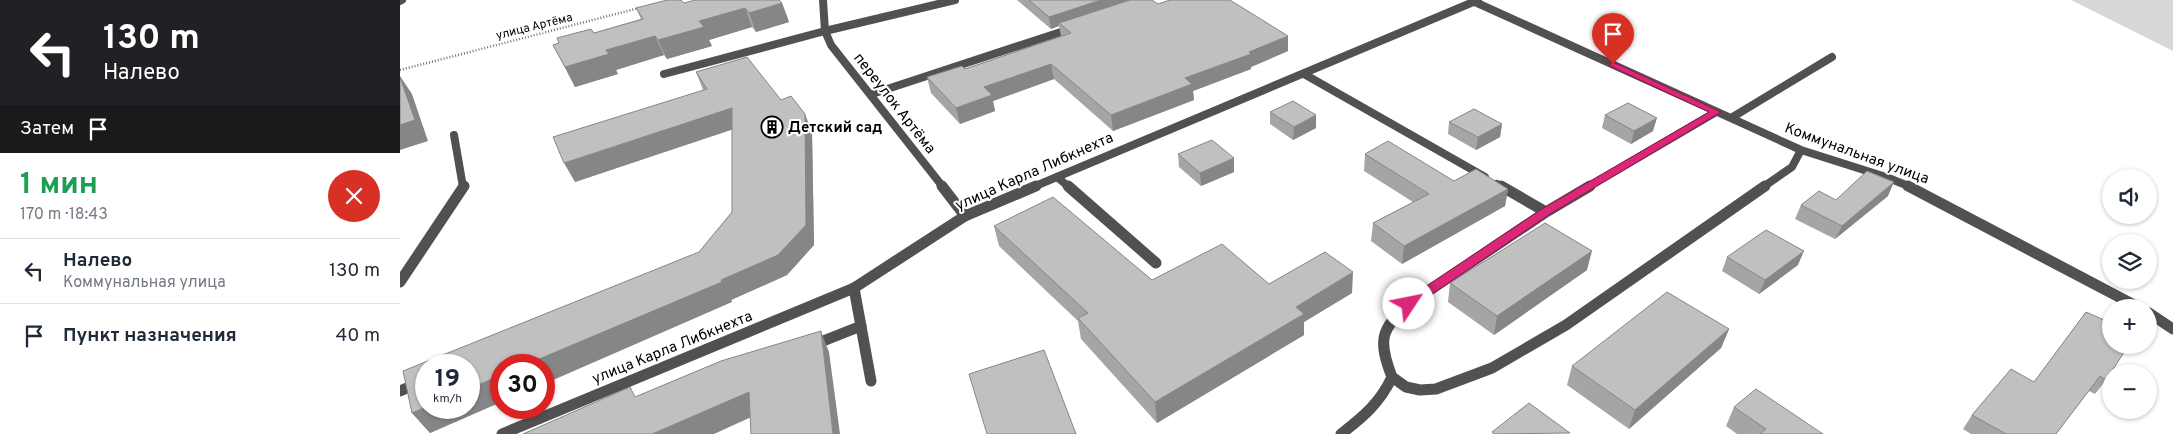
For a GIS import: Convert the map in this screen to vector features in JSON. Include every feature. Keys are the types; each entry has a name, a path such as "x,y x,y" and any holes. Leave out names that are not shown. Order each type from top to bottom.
{"street":[{"name":"переулок Артёма","path":"823,0 825,31 832,44 965,216"},
{"path":"664,74 825,31 955,0"},
{"name":"улица Карла Либкнехта","path":"502,434 854,288 965,216 1475,0"},
{"name":"Коммунальная улица","path":"1475,0 1801,150 1886,177 1924,193 2123,299"},
{"path":"872,94 1084,24"},
{"path":"1731,118 1832,57"},
{"path":"1304,74 1546,212"},
{"path":"1716,112 1546,212 1409,304 1393,317 1383,331 1382,352 1392,377 1406,387 1420,390 1436,389 1492,368 1566,325 1784,173 1792,167 1801,150"},
{"path":"400,282 464,186 454,135"},
{"path":"1057,177 1156,263"},
{"path":"854,288 871,381"},
{"path":"2157,318 2173,329"},
{"path":"806,347 861,326"},
{"path":"1341,434 1374,409 1385,394 1392,377"},
{"path":"400,391 415,385"}],"path":[{"name":"улица Артёма","path":"400,70 643,7"}],"shaded area":[{"path":"2071,0 2173,0 2173,51"}],"building":[{"path":"667,0 681,0 684,3 695,0 779,0 782,3 749,13 745,8 699,21 704,27 658,40 655,36 606,50 609,54 565,67 553,45 559,43 557,38 591,29 594,33 643,19 636,8"},
{"path":"1029,0 1101,0 1049,17"},
{"path":"1130,0 1152,0 1158,4 1170,0 1230,0 1288,36 1249,52 1251,54 1185,78 1192,84 1111,115 1051,64 984,87 992,95 956,108 927,77 962,66 965,69 1071,33 1059,23"},
{"path":"747,57 781,100 791,96 805,114 806,225 778,255 721,280 722,282 551,354 490,354 490,380 480,384 480,354 445,354 699,252 732,212 732,108 564,163 553,137 707,89 696,72"},
{"path":"400,77 415,120 400,125"},
{"path":"1293,101 1316,115 1294,127 1270,112"},
{"path":"1628,103 1657,118 1634,131 1605,115"},
{"path":"1474,109 1502,124 1478,137 1449,122"},
{"path":"1212,140 1234,158 1200,173 1178,154"},
{"path":"1388,141 1454,181 1476,169 1508,189 1404,246 1373,223 1429,194 1365,154"},
{"path":"1867,171 1894,182 1842,226 1801,205 1819,191 1836,200"},
{"path":"1053,197 1152,280 1222,244 1269,284 1325,252 1353,272 1296,307 1304,314 1155,402 1078,318 1088,313 994,226"},
{"path":"1545,223 1592,251 1497,316 1450,283"},
{"path":"1766,230 1804,251 1765,280 1727,257"},
{"path":"1667,292 1729,329 1635,410 1572,366"},
{"path":"2086,312 2102,319 2102,354 2123,354 2117,364 2102,364 2102,377 2100,376 2056,434 2006,434 1972,415 2011,369 2034,382"},
{"path":"821,331 833,434 751,434 749,392 652,434 523,434 630,387 635,397 721,361"},
{"path":"1044,350 1076,434 987,434 969,374"},
{"path":"415,366 415,412 412,413 403,371"},
{"path":"1756,389 1823,434 1760,434 1766,429 1734,407"},
{"path":"1529,403 1570,433 1494,434 1492,432"}],"place":[{"name":"Детский сад","path":"772,127"}],"route":[{"path":"1409,304 1546,212 1716,112 1613,64"}]}
